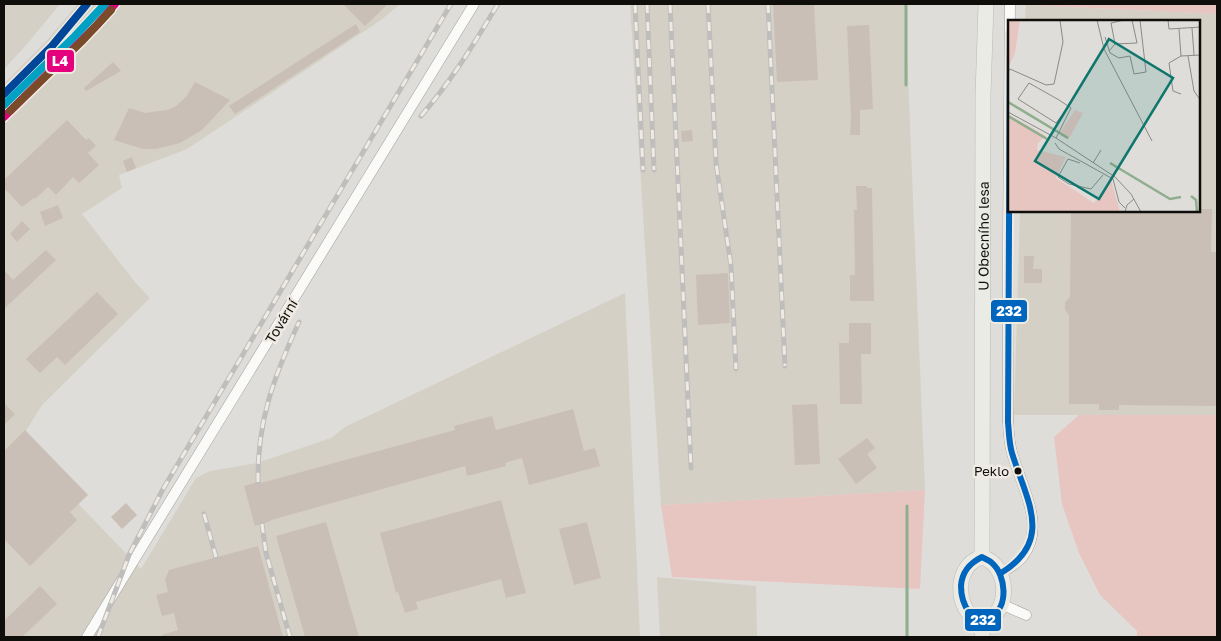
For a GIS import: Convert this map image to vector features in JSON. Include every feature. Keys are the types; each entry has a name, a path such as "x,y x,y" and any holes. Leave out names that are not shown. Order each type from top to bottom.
{"main road":[{"name":"U Obecního lesa","path":"982,557 983,95 986,4"},
{"path":"982,557 990,559 1001,573 1004,594 1001,604 994,614 983,620 972,616 961,595 960,587 961,579 967,566 982,557"},
{"path":"982,637 983,620"}],"street":[{"name":"Tovární","path":"87,637 474,4"},
{"name":"U Obecního lesa","path":"1010,4 1010,20"},
{"name":"U Obecního lesa","path":"1001,573 1018,562 1027,550 1032,534 1032,519 1009,441 1008,212"},
{"path":"1001,604 1026,616"}],"shaded area":[{"path":"4,4 60,4 4,69"},
{"path":"78,4 400,4 381,20 187,149 119,175 122,188 82,214 135,282 150,298 42,405 19,442 141,569 196,478 210,471 257,463 331,438 345,427 625,293 640,637 4,637 4,84 47,40"},
{"path":"630,4 905,4 925,490 661,505"},
{"path":"1217,4 1217,14 1026,5"},
{"path":"1026,5 1217,14 1217,415 1014,415 1020,212 1201,212 1201,20 1025,20"},
{"path":"1079,415 1217,415 1217,637 1137,637 1137,631 1100,595 1079,553 1062,504 1054,437"},
{"path":"925,490 920,589 672,577 661,505"},
{"path":"657,577 756,586 757,637 660,637"}],"building":[{"path":"343,4 388,4 365,26"},
{"path":"773,4 814,4 818,80 777,82"},
{"path":"356,24 360,32 235,114 229,106"},
{"path":"869,25 873,109 860,110 860,135 850,135 847,26"},
{"path":"113,62 121,71 86,91 84,88"},
{"path":"195,82 230,100 202,130 180,143 156,149 143,149 114,140 129,108 145,113 175,107 186,97"},
{"path":"67,120 86,140 89,138 96,146 88,153 99,165 79,183 73,177 56,195 48,187 35,199 22,207 4,188 4,180"},
{"path":"692,130 693,141 682,142 681,131"},
{"path":"132,157 136,168 127,172 123,161"},
{"path":"856,186 872,188 874,301 850,301 850,275 855,275 854,210 857,210"},
{"path":"58,205 63,218 45,226 40,212"},
{"path":"1201,209 1212,209 1211,252 1217,252 1217,406 1119,405 1119,410 1099,410 1099,404 1069,404 1069,315 1065,310 1065,302 1070,297 1071,212 1201,212"},
{"path":"22,221 30,229 17,242 10,234"},
{"path":"46,250 56,260 4,309 4,270 13,280"},
{"path":"1024,256 1034,256 1033,269 1042,269 1042,283 1024,283"},
{"path":"728,273 730,323 698,325 696,275"},
{"path":"97,292 118,314 65,365 57,357 40,373 26,359"},
{"path":"849,323 871,323 871,354 861,354 862,404 840,404 839,343 849,343"},
{"path":"4,403 15,414 4,425"},
{"path":"817,404 820,464 795,465 792,405"},
{"path":"573,409 584,451 595,448 600,466 529,485 522,458 505,463 506,466 467,476 465,466 255,526 244,486 455,430 454,426 492,416 496,430"},
{"path":"25,430 88,495 70,512 77,520 30,566 4,539 4,451"},
{"path":"867,438 875,448 867,454 877,468 856,484 838,459"},
{"path":"501,500 526,593 506,598 501,579 416,602 418,609 405,613 398,592 396,593 380,533"},
{"path":"126,503 137,515 122,529 111,517"},
{"path":"326,522 359,637 305,637 276,536"},
{"path":"587,522 601,578 574,585 559,529"},
{"path":"258,546 283,637 162,637 162,635 178,630 174,613 162,616 156,595 168,592 165,580 169,570"},
{"path":"40,586 57,604 22,637 4,637 4,621"}],"waterway":[{"path":"906,4 906,85"},
{"path":"907,506 907,637"}],"railway":[{"path":"98,637 129,555 163,489 451,4"},
{"path":"421,116 453,75 498,4"},
{"path":"635,4 643,170"},
{"path":"647,4 654,170"},
{"path":"670,4 691,468"},
{"path":"708,4 716,163 731,266 736,369"},
{"path":"768,4 785,366"},
{"path":"258,482 258,460 264,419 275,381 299,322"},
{"path":"204,514 216,557"},
{"path":"262,524 266,553 290,637"}],"transit line":[{"path":"4,94 52,46 87,4"},
{"path":"4,105 105,4"},
{"name":"L4","path":"4,117 97,25 115,4"},
{"path":"10,111 111,10"},
{"name":"232","path":"1001,573 1018,560 1027,547 1032,533 1029,503 1011,449 1008,422 1009,212"},
{"name":"232","path":"982,557 997,568 1004,591 1001,606 997,612 984,620 973,617 969,612 965,606 961,586 967,568 982,557"}],"place":[{"name":"Peklo","path":"1018,471"}]}
